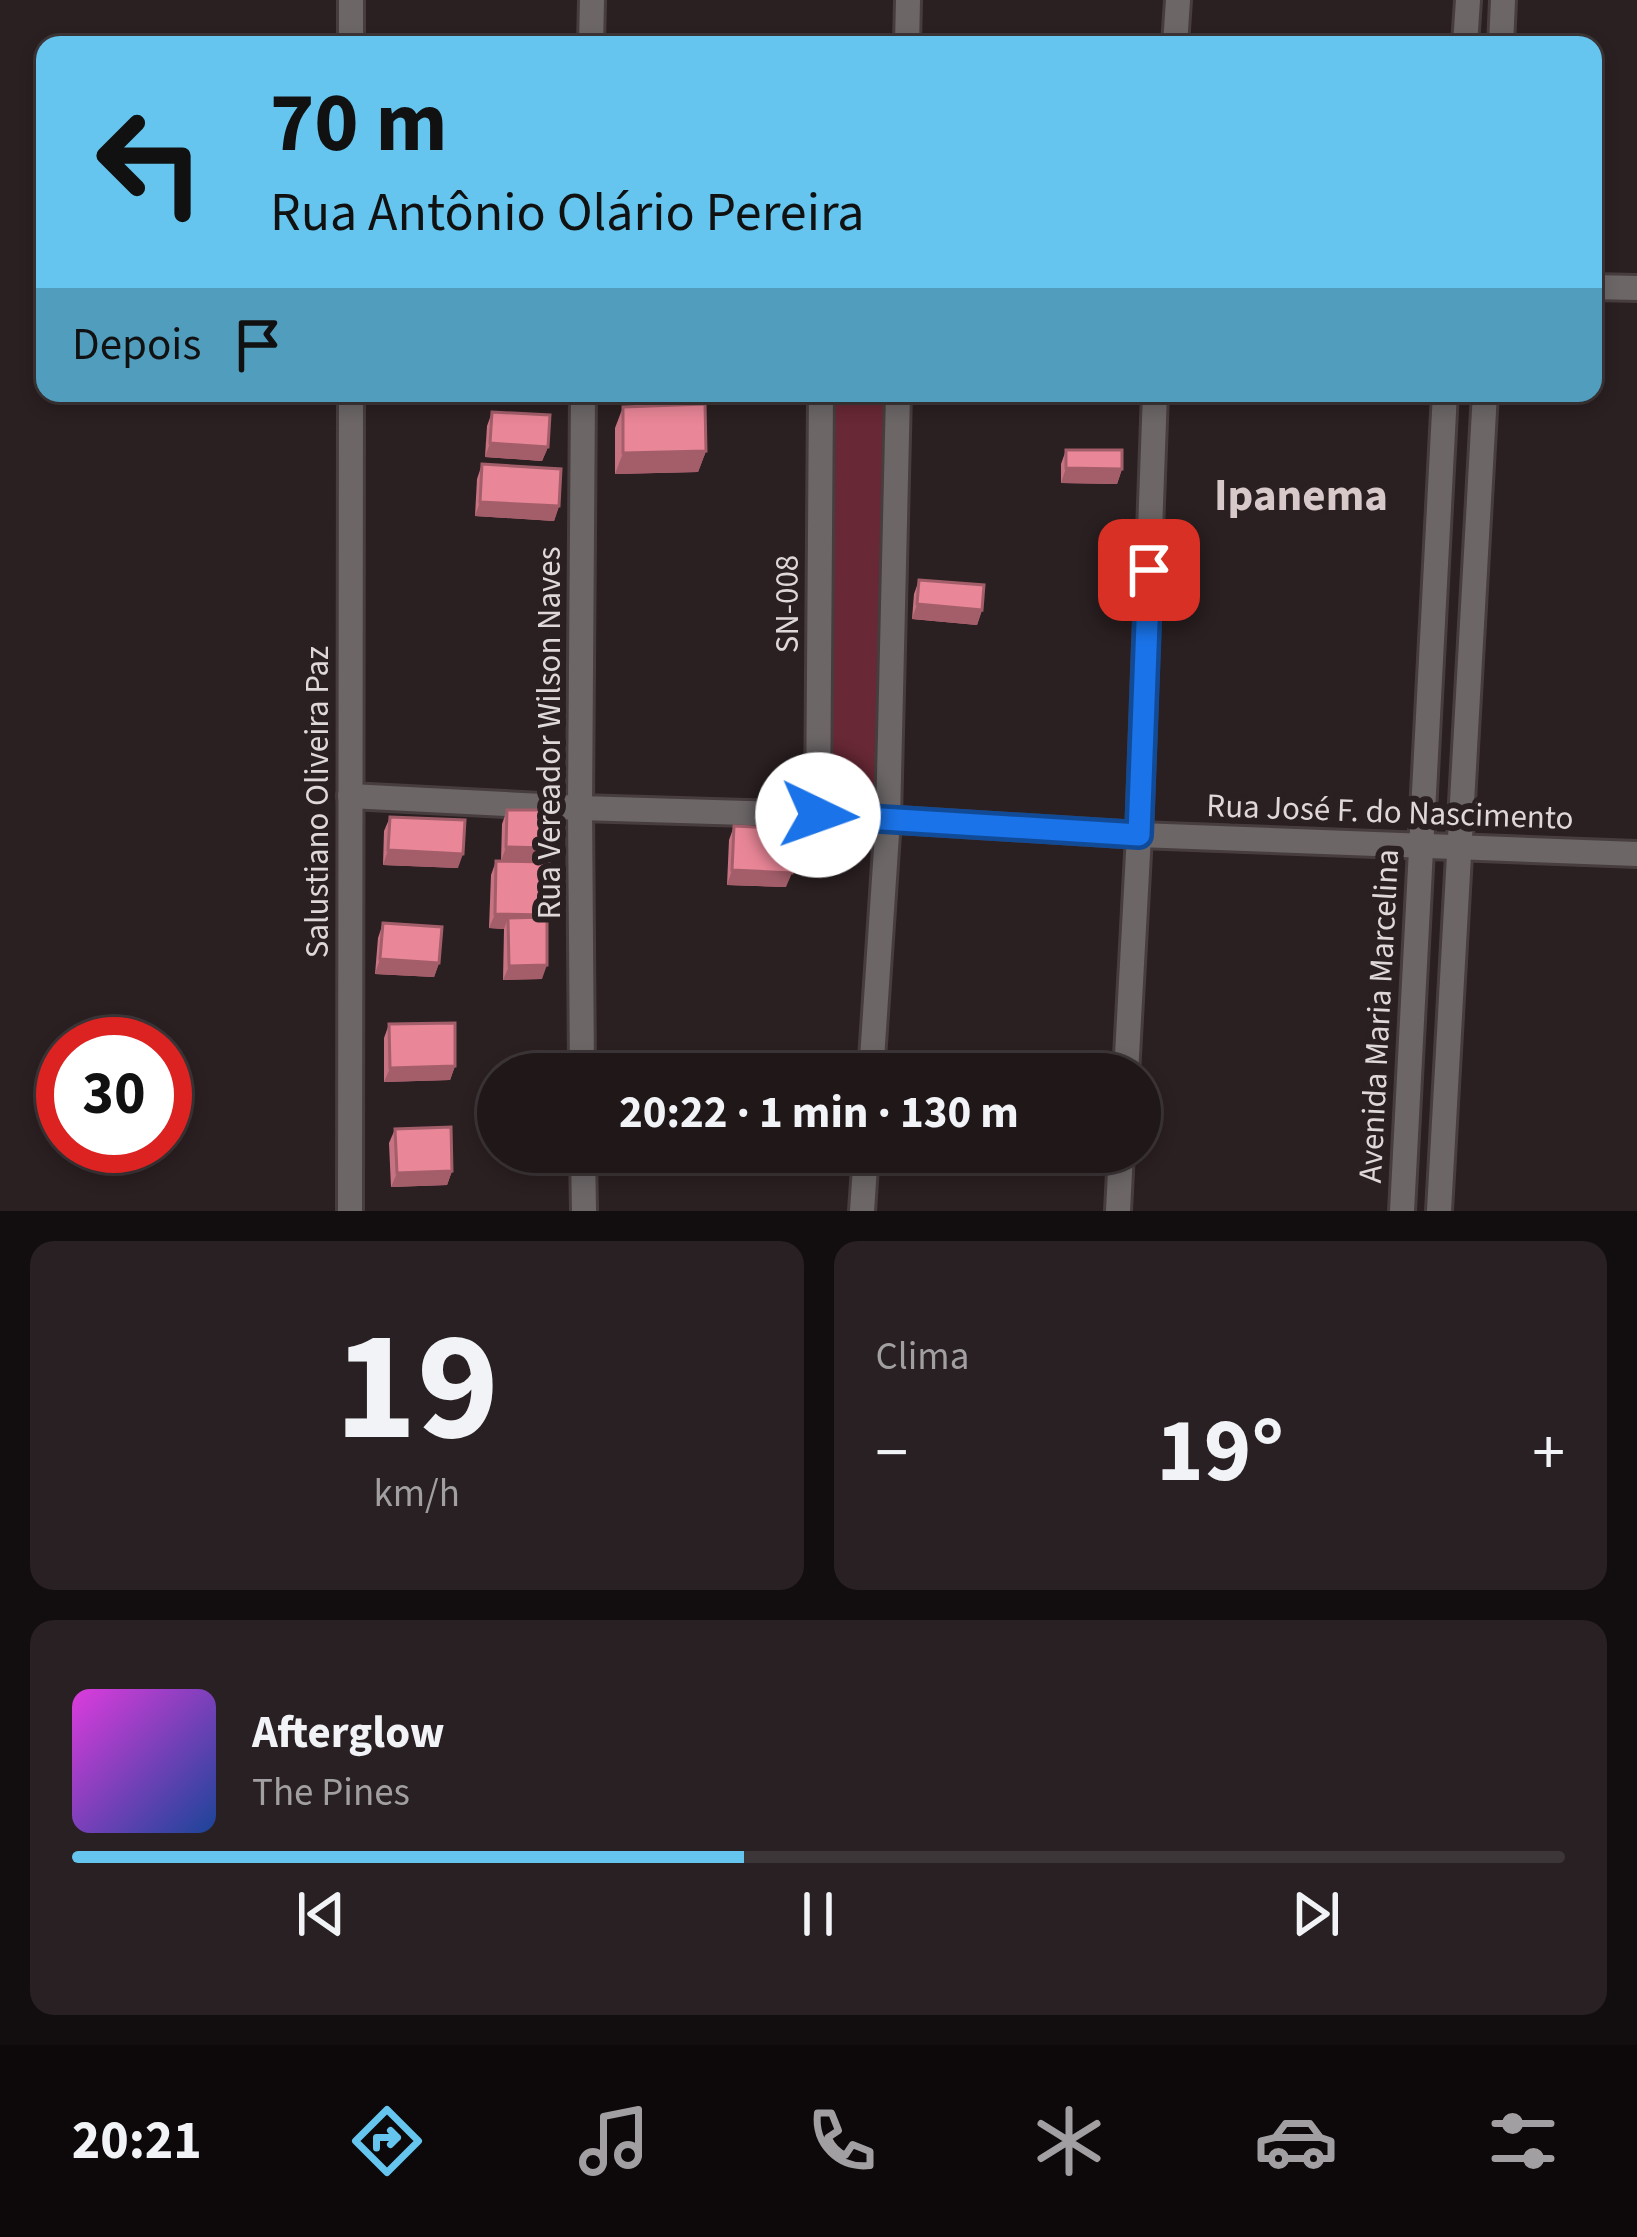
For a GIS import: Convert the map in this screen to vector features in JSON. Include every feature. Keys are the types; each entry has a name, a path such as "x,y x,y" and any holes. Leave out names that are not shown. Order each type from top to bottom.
{"street":[{"path":"351,0 351,36"},
{"path":"591,36 592,0"},
{"path":"907,36 908,0"},
{"path":"1176,36 1178,0"},
{"path":"1466,36 1468,0"},
{"path":"1502,36 1503,0"},
{"path":"1602,287 1637,288"},
{"name":"Salustiano Oliveira Paz","path":"350,1211 352,402"},
{"name":"Rua Vereador Wilson Naves","path":"582,1053 583,402"},
{"name":"SN-008","path":"818,815 821,402"},
{"path":"872,1053 889,819 898,402"},
{"path":"1127,1053 1156,402"},
{"name":"Avenida Maria Marcelina","path":"1402,1211 1445,402"},
{"path":"1438,1211 1484,402"},
{"name":"Rua José F. do Nascimento","path":"350,796 1637,854"},
{"path":"583,1173 584,1211"},
{"path":"862,1211 865,1173"},
{"path":"1118,1211 1120,1173"}],"shaded area":[{"path":"821,402 898,402 888,819 818,815"}],"building":[{"path":"705,404 706,451 623,453 623,407"},
{"path":"492,412 550,415 548,447 490,443"},
{"path":"1066,450 1122,450 1122,469 1066,468"},
{"path":"482,464 561,469 559,506 480,502"},
{"path":"919,580 984,585 982,610 917,604"},
{"path":"507,810 549,810 548,848 506,847"},
{"path":"390,817 465,820 463,854 388,850"},
{"path":"734,826 794,829 792,873 732,870"},
{"path":"496,861 549,862 547,915 495,914"},
{"path":"547,917 547,965 509,966 508,918"},
{"path":"383,923 442,927 439,963 380,959"},
{"path":"455,1023 455,1066 390,1068 389,1024"},
{"path":"451,1127 452,1171 397,1173 395,1129"}],"district":[{"name":"Ipanema","path":"1301,496"}],"route":[{"path":"818,815 1139,835 1149,570"}]}
